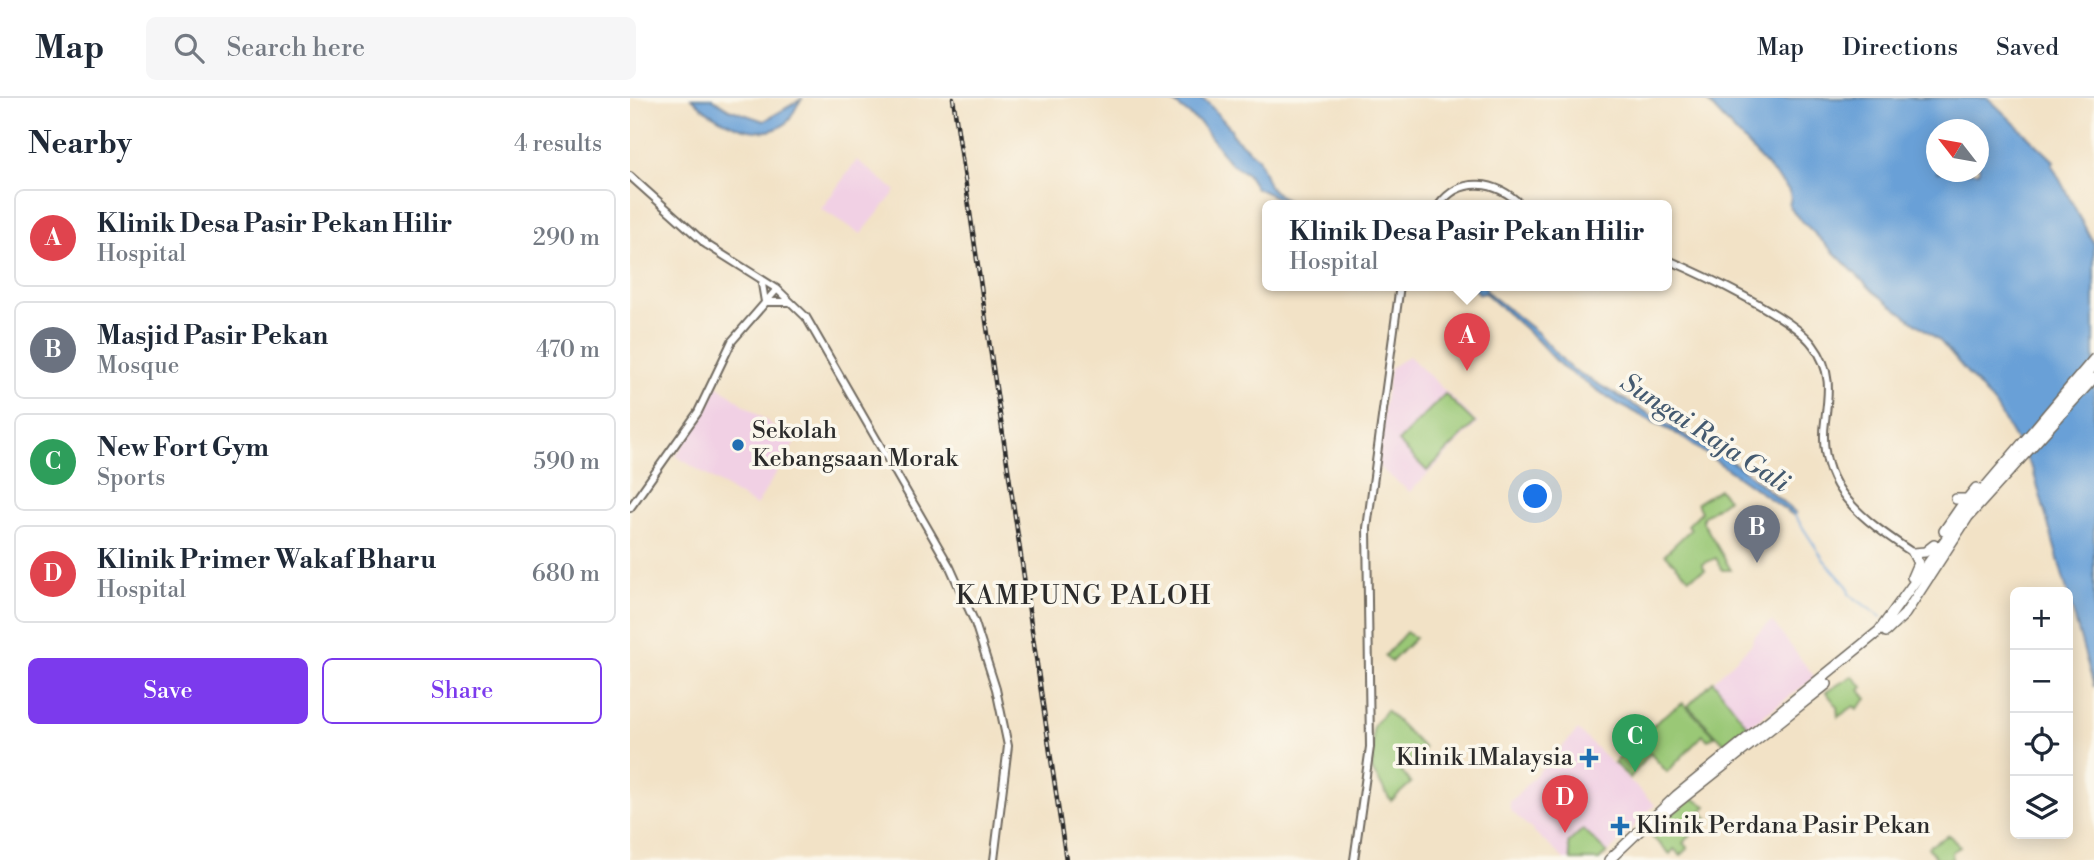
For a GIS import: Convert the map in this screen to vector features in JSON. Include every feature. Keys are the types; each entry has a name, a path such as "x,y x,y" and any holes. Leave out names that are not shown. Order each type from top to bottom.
{"highway":[{"path":"1908,592 1918,564 1913,553 1925,552 1934,545 1994,475 2011,464 2094,359"},
{"path":"1609,860 1676,796 1879,631 1966,508 2094,378"},
{"path":"1617,860 1667,812 1851,664 1905,614 1966,508 1967,499 1986,477 1994,475"},
{"path":"1886,632 1966,508"},
{"path":"1921,572 1934,545"}],"main road":[{"path":"630,176 704,243 776,291 817,334"},
{"path":"1443,200 1448,194 1477,183 1495,186 1514,200"},
{"path":"704,243 795,303 817,334 950,566 975,623 996,689 1008,746 994,860"},
{"path":"1672,262 1739,295 1810,341 1824,365 1830,385 1824,442 1836,487 1853,509 1869,523 1913,553"},
{"path":"762,284 765,302"},
{"path":"630,508 698,412 732,341 776,291"},
{"path":"1354,860 1364,805 1370,747 1367,528 1399,291"},
{"path":"765,302 788,302"},
{"path":"2011,464 2094,368"}],"shaded area":[{"path":"857,160 896,191 861,234 821,209"},
{"path":"1409,356 1478,423 1410,492 1375,464 1390,368"},
{"name":"Sekolah Kebangsaan Morak","path":"716,384 795,442 756,506 676,456 703,413"},
{"path":"1772,621 1813,675 1813,679 1725,744 1687,706 1752,644 1753,637"},
{"path":"1578,730 1655,805 1601,860 1565,860 1510,810 1510,802"}],"green space":[{"path":"1445,394 1475,423 1427,471 1398,442"},
{"path":"1719,489 1728,499 1703,517 1703,522 1731,570 1722,570 1716,558 1702,564 1705,570 1689,578 1665,554 1691,529 1688,525 1701,512 1697,503"},
{"path":"1406,632 1415,638 1391,662 1385,656"},
{"path":"1852,676 1863,687 1860,690 1867,699 1857,709 1854,706 1838,717 1837,706 1826,692"},
{"path":"1713,681 1749,728 1725,744 1688,706"},
{"path":"1683,703 1715,736 1708,740 1703,735 1667,772 1650,753 1630,778 1614,763 1662,717"},
{"path":"1386,710 1424,748 1401,771 1411,783 1391,801 1372,770 1373,727"},
{"path":"1691,797 1706,806 1701,812 1708,819 1683,843 1688,848 1681,856 1674,849 1670,854 1649,834"},
{"path":"1583,829 1607,853 1599,860 1571,860 1568,843"},
{"path":"1949,835 1960,847 1952,852 1953,860 1937,860 1928,847"}],"water":[{"path":"692,98 712,98 729,109 764,121 803,98 785,124 769,131 757,131 720,119"},
{"path":"1168,98 1199,98 1207,102 1231,129 1233,136 1258,158 1270,188 1286,200 1256,188 1247,174 1230,163 1201,124"},
{"path":"1704,98 1988,98 2054,161 2052,165 2094,244 2094,687 2073,612 2073,587 2066,587 2033,470 1995,405 1940,341 1874,292 1794,213 1789,205 1791,197 1788,189"},
{"path":"1477,291 1487,291 1538,333 1569,367 1740,467 1796,513 1793,515 1679,435 1620,405 1563,368 1535,338 1485,293 1480,294"}],"waterway":[{"name":"Sungai Raja Gali","path":"1794,514 1824,560 1848,587 1849,594 1881,617"}],"railway":[{"path":"953,98 1066,860"}],"place":[{"name":"Klinik Desa Pasir Pekan Hilir","path":"1467,371"},
{"name":"Sekolah Kebangsaan Morak","path":"738,445"},
{"name":"Masjid Pasir Pekan","path":"1757,563"},
{"name":"Klinik 1Malaysia","path":"1589,758"},
{"name":"New Fort Gym","path":"1635,772"},
{"name":"Klinik Perdana Pasir Pekan","path":"1620,826"},
{"name":"Klinik Primer Wakaf Bharu","path":"1565,833"}],"district":[{"name":"KAMPUNG PALOH","path":"1084,596"}]}
